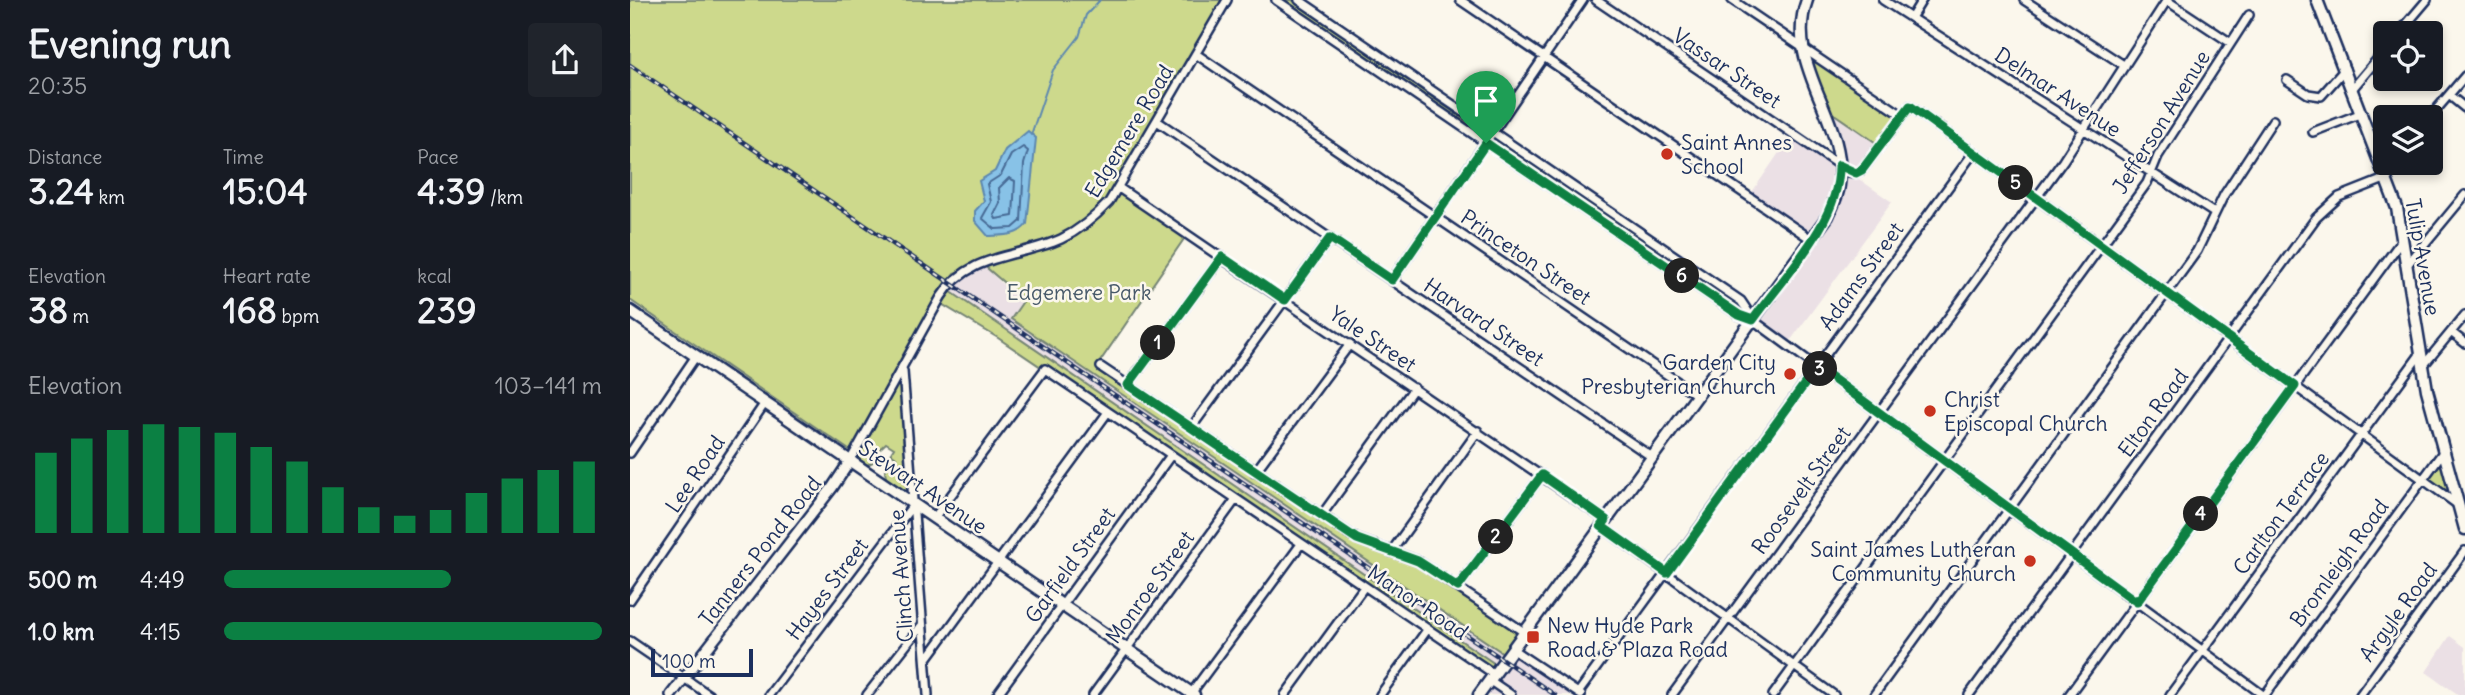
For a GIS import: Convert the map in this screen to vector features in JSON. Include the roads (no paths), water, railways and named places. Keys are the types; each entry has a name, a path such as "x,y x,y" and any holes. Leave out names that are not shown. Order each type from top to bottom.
{"main road":[{"path":"1479,695 1828,216 1835,198 1839,165 1834,130 1810,78 1804,49 1802,26 1807,0"},
{"name":"Tulip Avenue","path":"2317,0 2373,141"},
{"name":"Tulip Avenue","path":"2386,175 2397,208 2423,366 2465,529"},
{"name":"Stewart Avenue","path":"630,311 1192,694"}],"street":[{"name":"Edgemere Road","path":"850,461 903,370 941,297 963,272 988,261 1048,244 1075,232 1098,214 1119,188 1227,0"},
{"path":"1276,0 1739,315 1753,320 2264,695"},
{"path":"1299,0 1741,301 1753,320"},
{"path":"1460,0 1811,239"},
{"path":"1392,280 1583,0"},
{"name":"Vassar Street","path":"1596,0 1839,165"},
{"path":"1732,0 1902,115"},
{"name":"Delmar Avenue","path":"1883,0 2214,213"},
{"path":"1910,18 1922,0"},
{"path":"2024,0 2125,66"},
{"path":"2167,0 2231,43"},
{"name":"Roosevelt Street","path":"1672,695 2057,169 2167,0"},
{"path":"2409,21 2427,0"},
{"name":"Jefferson Avenue","path":"1773,695 2102,245 2151,173 2158,156 2249,15"},
{"name":"Princeton Street","path":"1196,54 1697,395"},
{"path":"2353,88 2373,64"},
{"path":"2287,80 2308,94 2321,96 2345,69"},
{"path":"2440,105 2465,76"},
{"path":"2449,95 2465,108"},
{"path":"1839,165 1856,173 1862,170 1910,106 2458,505"},
{"path":"2313,132 2362,113"},
{"path":"1874,695 2197,251 2214,213 2273,120"},
{"name":"Harvard Street","path":"1157,121 1652,457"},
{"name":"Adams Street","path":"1580,694 1974,152"},
{"name":"Elton Road","path":"1969,695 2327,205 2386,175"},
{"name":"Yale Street","path":"1119,188 1542,475 1667,573 1834,695"},
{"path":"2407,265 2465,195"},
{"path":"1191,428 1330,238"},
{"path":"2069,695 2402,240"},
{"path":"1128,385 1222,257"},
{"path":"2423,366 2465,315"},
{"path":"2451,332 2465,344"},
{"path":"1255,472 1350,344"},
{"name":"Carlton Terrace","path":"2170,695 2421,353"},
{"path":"630,453 696,356"},
{"path":"1101,367 1357,539 1418,561 1524,632"},
{"name":"Manor Road","path":"934,518 1045,369 1427,630 1492,677 1511,695"},
{"name":"Clinch Avenue","path":"903,370 928,695"},
{"path":"1321,516 1414,387"},
{"name":"Lee Road","path":"630,600 765,403"},
{"path":"925,660 1108,412"},
{"path":"1391,552 1478,431"},
{"name":"Bromleigh Road","path":"2264,695 2443,452"},
{"name":"Garfield Street","path":"996,695 1171,455"},
{"name":"Tanners Pond Road","path":"671,695 832,488 850,461"},
{"path":"1458,587 1542,475"},
{"name":"Monroe Street","path":"1093,695 1236,499"},
{"name":"Hayes Street","path":"769,695 914,504"},
{"path":"1192,694 1301,544"},
{"name":"Argyle Road","path":"2360,695 2465,551"},
{"path":"1285,695 1364,587"},
{"path":"867,695 922,625"},
{"path":"1380,695 1427,630"},
{"path":"630,641 709,695"},
{"path":"1512,649 1580,694"}],"water":[{"path":"1028,131 1036,138 1027,224 1014,233 988,236 975,221 975,211 984,201 979,181 995,171 1005,150"}],"waterway":[{"path":"1031,135 1053,70 1079,37 1086,15 1100,0"}],"railway":[{"path":"630,65 1555,695"}],"place":[{"name":"Saint Annes School","path":"1667,154"},
{"name":"Garden City Presbyterian Church","path":"1790,374"},
{"name":"Christ Episcopal Church","path":"1930,411"},
{"name":"Saint James Lutheran Community Church","path":"2030,561"},
{"name":"New Hyde Park Road & Plaza Road","path":"1533,637"}],"park label":[{"name":"Edgemere Park","path":"1079,292"}]}
